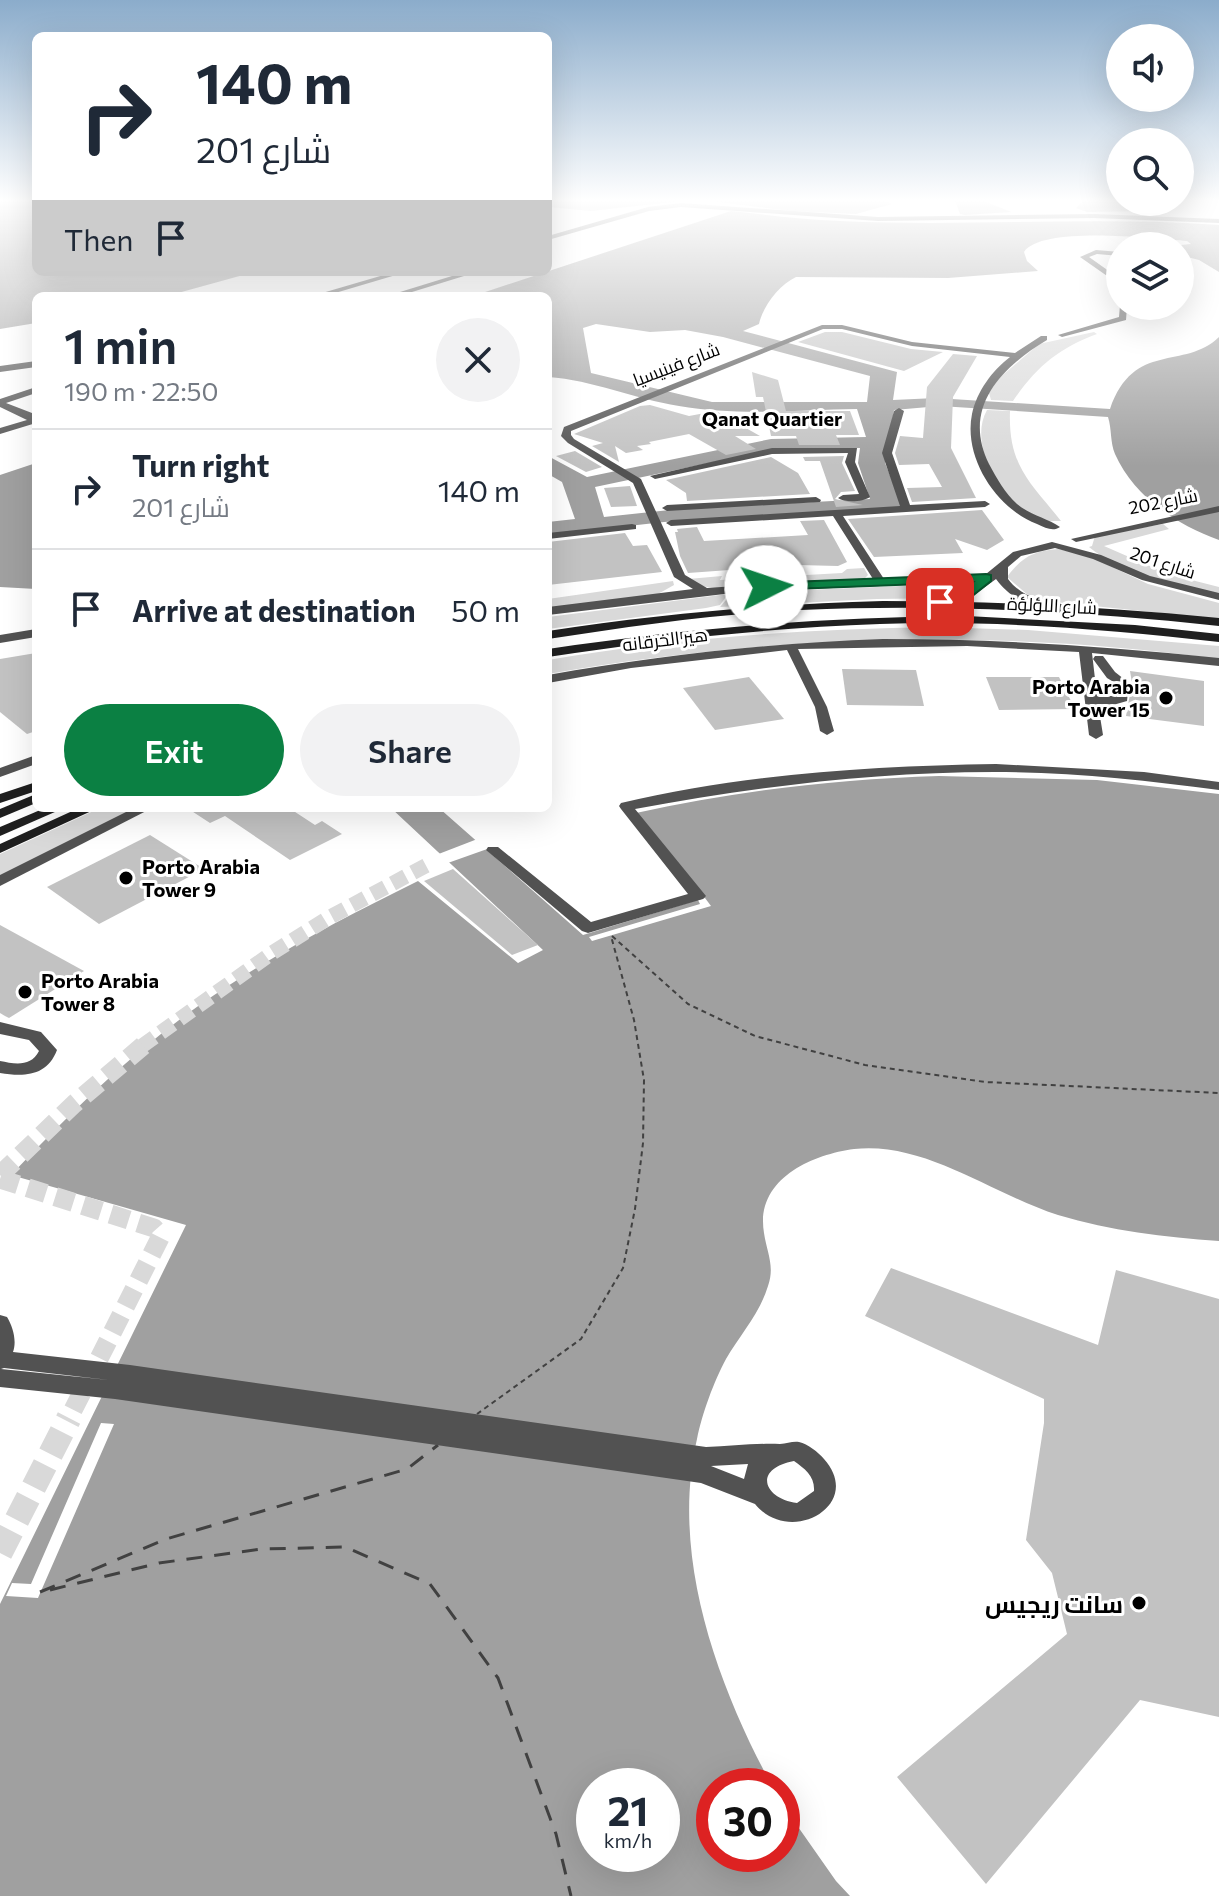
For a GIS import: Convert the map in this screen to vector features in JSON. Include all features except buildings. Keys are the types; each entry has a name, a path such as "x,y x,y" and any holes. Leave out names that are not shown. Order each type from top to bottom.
{"main road":[{"name":"شارع اللؤلؤة","path":"552,634 712,613 894,605 1084,609 1219,622"},
{"name":"شارع اللؤلؤة","path":"552,652 706,630 900,619 1056,622 1219,638"},
{"path":"0,799 32,787"},
{"path":"0,814 32,800"},
{"path":"0,832 48,812"},
{"path":"0,849 82,812"}],"street":[{"path":"1058,528 1031,538 1024,517 1003,495 981,462 974,435 976,413 982,396 1014,355 1040,337 1042,331 1059,334 1116,320"},
{"name":"شارع فينيسيا","path":"680,577 639,483 610,462 571,441 565,433 577,424 813,329 836,326 891,340 993,355 1014,355"},
{"path":"0,369 32,364"},
{"path":"0,403 32,391"},
{"path":"0,403 32,418"},
{"path":"671,523 906,510 887,453 899,411"},
{"path":"0,431 32,421"},
{"path":"655,476 772,451 854,450 850,462 865,497 837,499 838,515 880,582"},
{"path":"667,508 816,500"},
{"path":"905,506 985,504"},
{"name":"شارع 202","path":"1055,545 1114,529 1219,509"},
{"path":"1024,517 1058,528"},
{"path":"552,536 632,527"},
{"name":"شارع 202","path":"1058,528 1114,529"},
{"name":"شارع 201","path":"1058,528 1073,533 1076,540 1097,557"},
{"name":"شارع 201","path":"552,610 705,591 986,578 1003,569 1031,538 1097,557 1146,578 1219,597"},
{"path":"1003,569 1014,594 1031,602 1084,609"},
{"path":"674,594 680,577 705,591"},
{"path":"894,605 962,599 986,578"},
{"path":"894,605 917,601 932,590 911,581"},
{"path":"0,639 32,634"},
{"name":"هير الخرقانه","path":"552,678 628,663 791,647 954,643 1219,662"},
{"path":"791,647 821,707 827,731"},
{"path":"1090,655 1219,671"},
{"path":"1090,655 1096,735"},
{"path":"1090,655 1123,683 1124,692 1122,698 1113,701 1091,699"},
{"path":"0,773 32,761"},
{"path":"493,850 588,928 698,896 626,806 777,779 860,771 945,768 1098,771 1219,786"},
{"path":"0,881 137,812"},
{"path":"0,1028 35,1036 48,1050 45,1061 38,1067 26,1070 0,1067"},
{"path":"0,1323 5,1345 3,1366 704,1465 796,1451 814,1460 825,1476 825,1493 813,1507 794,1513 774,1509 759,1495 704,1465"},
{"path":"759,1495 754,1477 760,1462 776,1452"}],"shaded area":[{"path":"0,289 191,289 32,292 32,324 0,329"},
{"path":"493,289 780,289 764,310 759,324 743,331 897,372 893,400 936,398 1110,409 1120,387 1132,373 1160,360 1191,353 1219,337 1219,540 1173,518 1133,483 1115,454 1108,417 940,406 894,410 885,463 903,507 664,522 552,535 552,522 575,519 562,482 552,476 552,458 587,477 771,439 866,437 857,409 768,412 701,409 662,403 552,377 552,292 485,292","holes":["596,324 650,332 685,330 870,376 867,402 712,402 591,373 583,328","860,448 858,463 870,499 679,509 604,517 595,487 776,449"]},
{"path":"1094,332 1097,334 1049,360 1030,378 1013,401 991,400 989,393 998,379 1039,344"},
{"path":"987,410 1010,411 1010,430 1017,460 1031,484 1061,521 1028,518 1004,494 983,451 982,423"},
{"path":"32,464 32,589 0,587 0,475"},
{"path":"1163,524 1169,529 1104,546 1168,574 1219,587 1219,594 1133,571 1089,547 1095,536"},
{"path":"1058,549 1089,556 1148,584 1219,603 1219,619 1055,602 1028,595 1007,577 1029,556"},
{"path":"864,568 868,575 863,580 715,588 700,586 688,579 842,573 847,569"},
{"path":"673,581 674,585 658,594 552,608 552,598"},
{"path":"973,583 956,598 720,607 732,593"},
{"path":"728,594 720,605 706,608 552,628 552,616"},
{"path":"935,627 1028,630 1219,646 1219,659 1051,643 883,640 715,651 552,673 552,659 693,640"},
{"path":"939,776 1097,780 1219,794 1219,1241 1178,1238 1078,1221 1033,1206 932,1161 880,1149 837,1152 804,1164 789,1173 768,1198 763,1214 770,1279 760,1305 726,1359 713,1387 699,1429 690,1483 694,1573 704,1618 733,1705 763,1768 696,1768 696,1872 800,1872 800,1830 850,1896 0,1896 0,1604 186,1225 11,1175 102,1085 201,1004 307,938 418,881 518,963 543,950 395,812 444,812 583,935 704,898 636,813 749,792 824,783"},
{"path":"91,812 129,812 0,876 0,854"}],"pier":[{"path":"480,838 490,848 445,864 436,855"},
{"path":"705,898 711,906 592,941 589,937 700,904 698,900"},
{"path":"101,1423 114,1424 38,1598 6,1596 12,1583 31,1584"}],"ferry route":[{"path":"477,1414 581,1339 623,1268 635,1209 643,1143 644,1080 634,1020 611,936"},
{"path":"612,936 688,1004 755,1036 865,1065 985,1082 1219,1093"},
{"path":"40,1592 166,1539 407,1469 438,1445"},
{"path":"50,1590 159,1563 262,1549 345,1547 430,1584 498,1678 556,1834 571,1896"}],"tunnel":[{"path":"142,1046 272,953 330,917 429,864"},
{"path":"0,1175 74,1104 145,1044"},
{"path":"0,1179 154,1228 161,1236 68,1420"},
{"path":"0,1553 69,1418"}],"place":[{"name":"Porto Arabia Tower 15","path":"1166,698"},
{"name":"Porto Arabia Tower 9","path":"126,878"},
{"name":"Porto Arabia Tower 8","path":"25,992"},
{"name":"سانت ريجيس","path":"1139,1603"}],"district":[{"name":"Qanat Quartier","path":"772,418"}],"route":[{"path":"766,587 950,582 986,578 962,599 940,602"}]}
